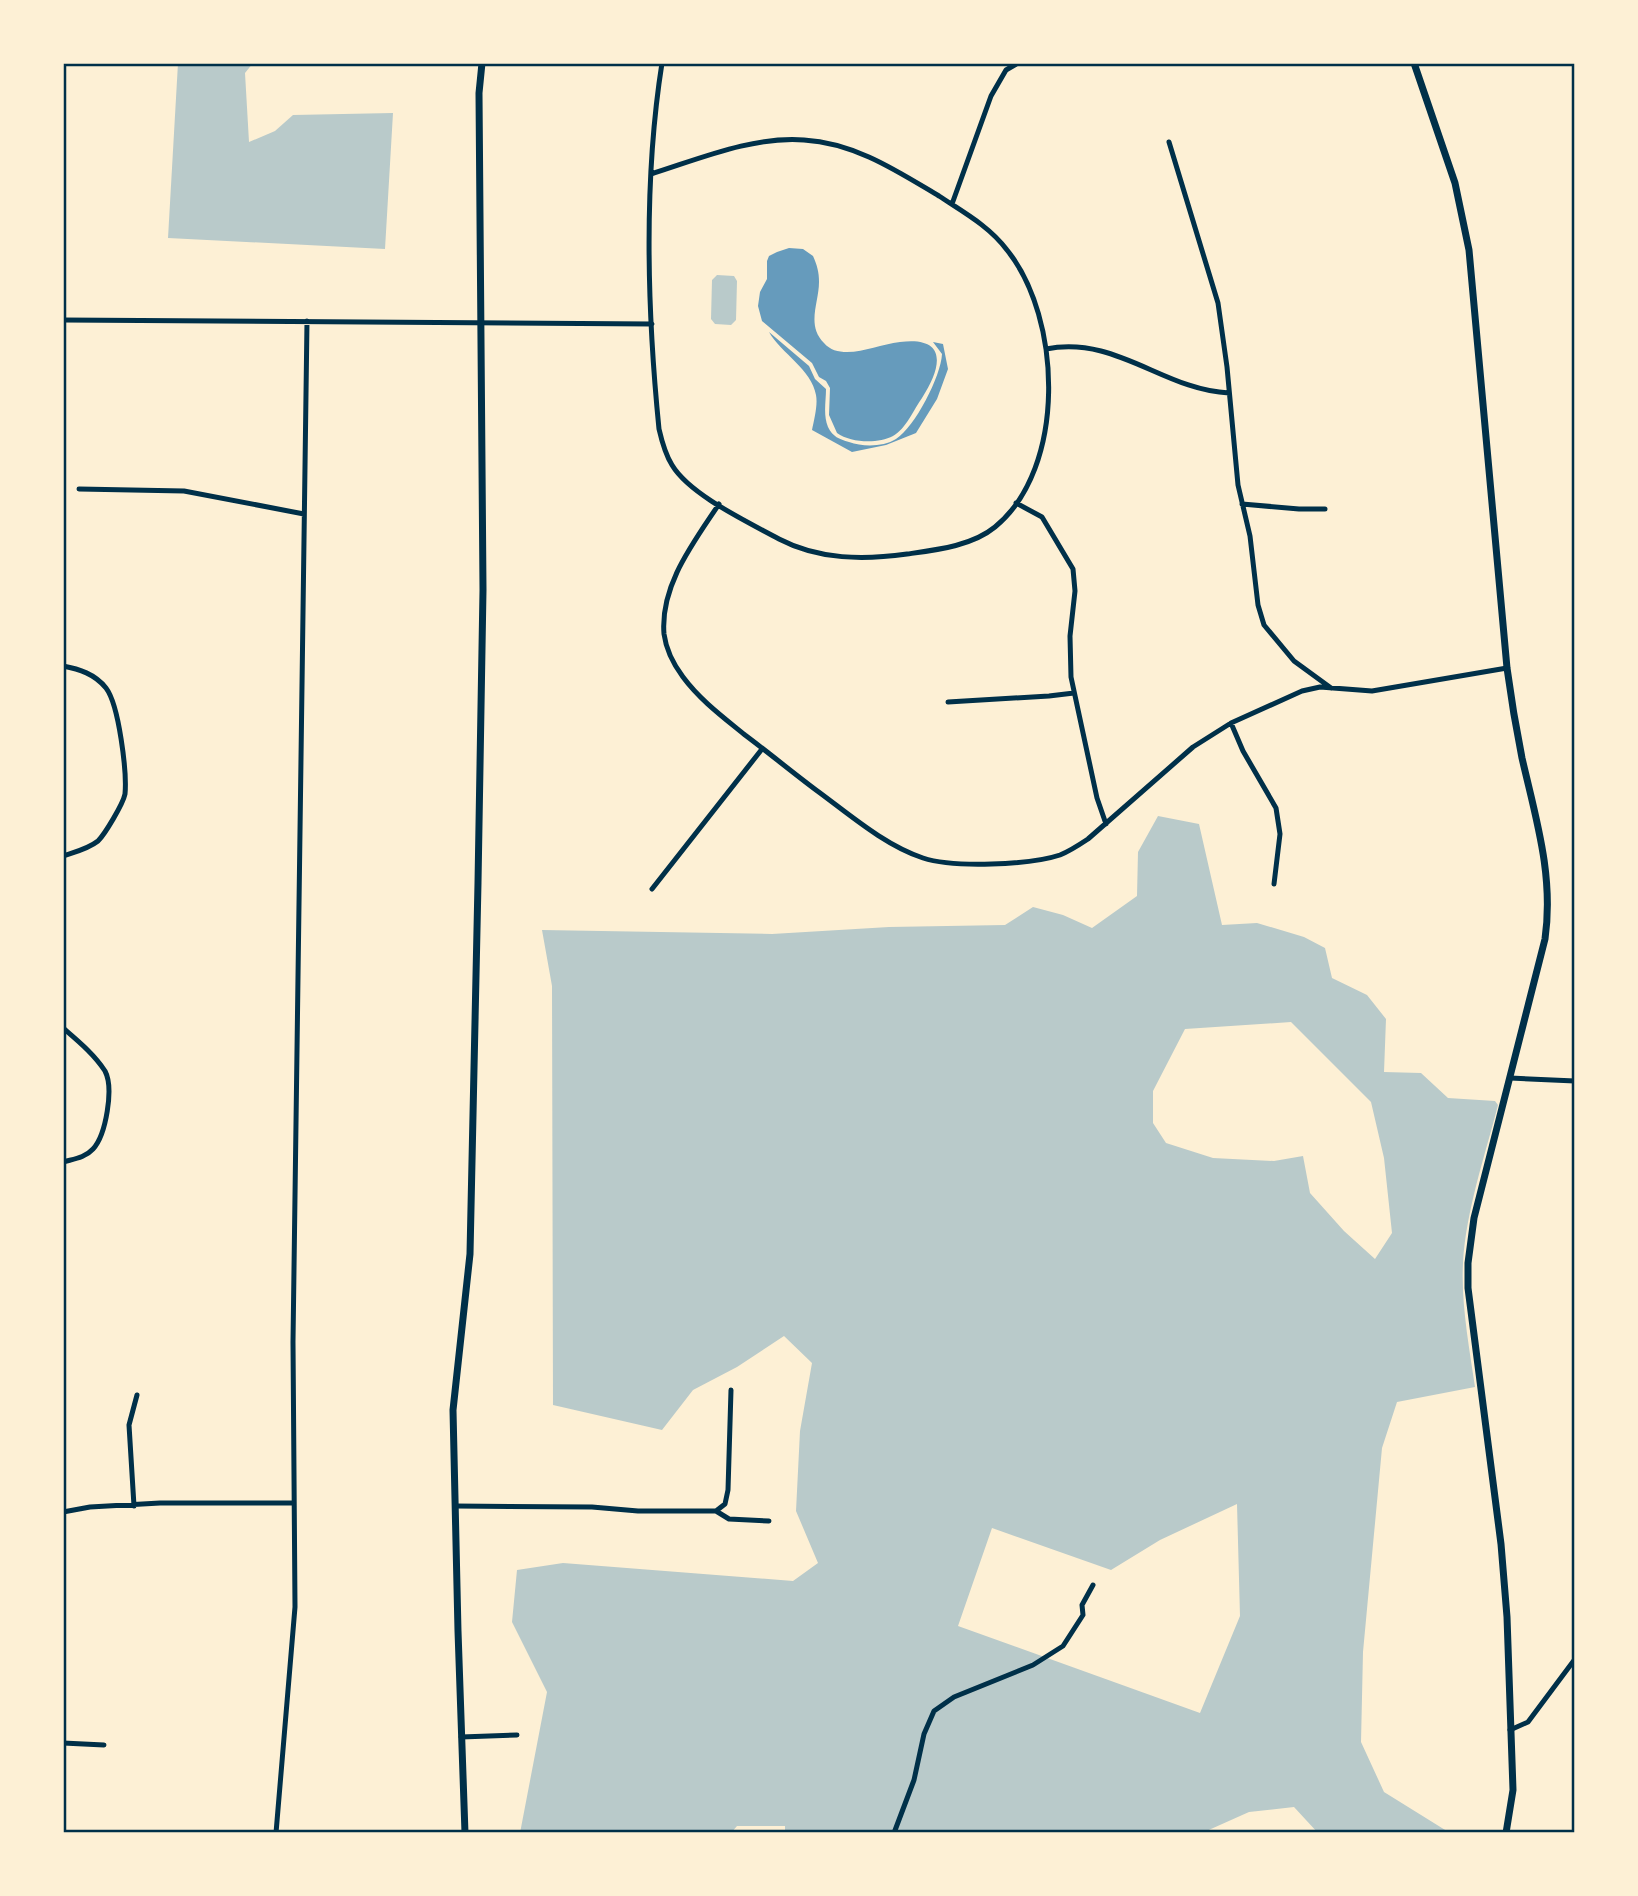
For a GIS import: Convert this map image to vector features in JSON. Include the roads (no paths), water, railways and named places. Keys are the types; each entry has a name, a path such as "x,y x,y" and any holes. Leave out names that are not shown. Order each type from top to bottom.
{"street":[{"path":"465,1833 454,1506 455,1385 471,1235 483,590 482,63"},
{"path":"651,174 754,144 789,139 837,145 877,160 952,204 975,219 1007,250 1035,307 1046,349 1049,381 1046,423 1037,461 1016,503 994,527 973,540 915,553 853,558 829,555 792,545 719,504 679,475 663,446 653,366 651,174 662,63"},
{"path":"952,204 995,88 1006,70 1018,63"},
{"path":"1414,63 1455,183 1469,250 1507,668 1522,758 1544,849 1549,894 1545,939 1474,1218 1468,1276 1473,1338 1501,1544 1507,1617 1513,1790 1506,1833"},
{"path":"1170,142 1218,303 1238,485 1250,536 1258,605 1264,625 1294,661 1331,688"},
{"path":"63,320 652,324"},
{"path":"276,1833 295,1607 293,1342 307,321"},
{"path":"1046,349 1073,346 1096,349 1193,387 1229,393"},
{"path":"79,489 184,491 304,514"},
{"path":"1016,503 1042,517 1073,569 1075,591 1070,649 1074,693 1097,797 1106,824"},
{"path":"1242,503 1325,509"},
{"path":"719,504 689,550 673,581 665,620 664,633 670,654 684,678 710,707 762,749 880,836 909,852 936,862 979,864 1059,855 1088,839 1193,747 1231,723 1310,688 1371,691 1507,668"},
{"path":"63,666 92,675 111,695 120,732 125,783 123,800 101,838 89,847 63,856"},
{"path":"948,702 1074,693"},
{"path":"1231,723 1278,815 1280,834 1274,884"},
{"path":"652,889 762,749"},
{"path":"63,1028 84,1046 103,1068 109,1093 104,1125 94,1148 83,1157 63,1162"},
{"path":"1510,1078 1575,1081"},
{"path":"716,1511 725,1504 728,1490 731,1390"},
{"path":"134,1506 129,1425 137,1395"},
{"path":"63,1512 90,1507 159,1503 293,1503"},
{"path":"454,1506 716,1511 729,1519 769,1521"},
{"path":"894,1833 914,1780 924,1734 934,1711 954,1698 1033,1665 1063,1646 1083,1615 1082,1605 1093,1585"},
{"path":"1510,1730 1528,1722 1575,1659"},
{"path":"461,1737 517,1735"},
{"path":"63,1743 104,1745"}],"water":[{"path":"789,248 803,249 813,256 819,282 816,329 829,347 840,352 854,352 916,341 933,349 936,365 929,386 906,424 893,436 865,441 850,439 837,433 829,415 830,388 826,381 819,377 812,363 762,321 758,306 760,292 767,279 767,261 769,256"},
{"path":"769,332 809,366 815,379 826,389 826,418 832,433 839,439 855,444 891,442 911,424 926,400 941,363 942,354 933,342 943,344 948,369 937,399 916,433 886,445 852,452 812,430 817,403 813,386 803,370"}]}
